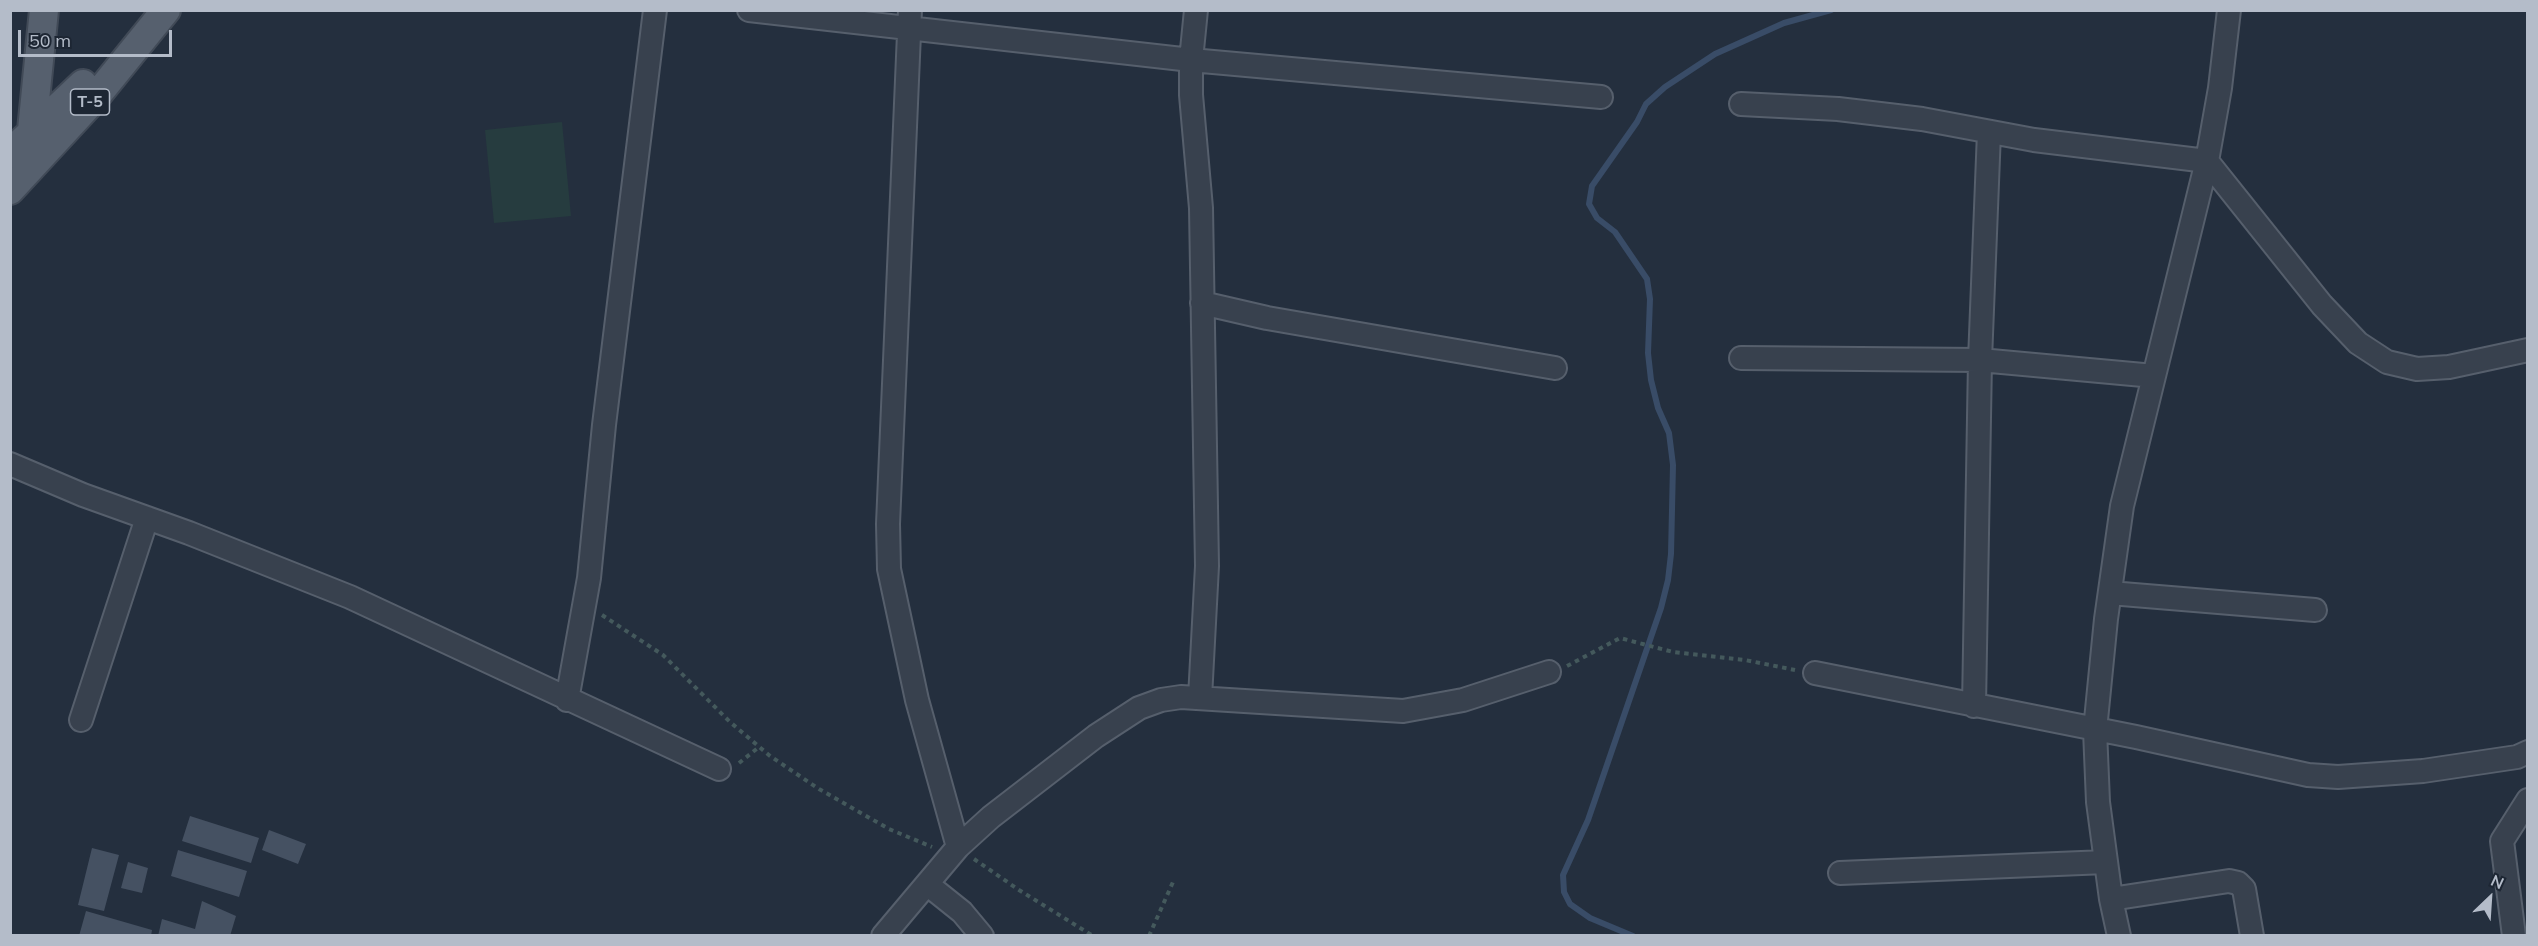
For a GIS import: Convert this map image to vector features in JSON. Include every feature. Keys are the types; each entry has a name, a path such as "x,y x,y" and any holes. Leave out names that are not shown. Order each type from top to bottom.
{"main road":[{"path":"16,171 32,133 44,10"},
{"name":"T-5","path":"32,133 163,10"},
{"name":"T-5","path":"16,171 94,99 163,10"}],"street":[{"path":"567,700 584,604 655,10"},
{"path":"749,10 909,19 1191,60 1601,97"},
{"path":"1196,10 1191,60 1191,95 1201,208 1206,566 1200,698"},
{"path":"2119,936 2111,899 2098,802 2095,730 2110,594 2122,506 2207,161 2220,88 2229,10"},
{"path":"909,19 888,524 889,569 916,700 958,847"},
{"path":"1741,105 1838,109 1922,119 2034,140 2207,161 2322,305 2358,343 2387,362 2417,369 2450,367 2528,350"},
{"path":"1974,706 1980,360 1989,132"},
{"path":"1202,303 1267,318 1555,368"},
{"path":"1741,358 1980,360 2154,376"},
{"path":"10,464 83,495 246,555 350,597 719,769"},
{"path":"81,720 147,518"},
{"path":"2110,594 2315,610"},
{"path":"883,936 958,847 1077,750 1139,708 1161,700 1180,697 1403,711 1463,700 1550,672"},
{"path":"1815,674 2308,775 2338,777 2423,771 2517,757 2528,752"},
{"path":"2514,936 2502,841 2528,800"},
{"path":"1840,873 2106,862"},
{"path":"2111,899 2229,880 2238,883 2244,889 2252,936"},
{"path":"927,884 962,912 982,936"}],"path":[{"path":"584,604 663,654 730,722 770,756 819,789 918,843 934,847 958,847 985,868 1093,936"},
{"path":"1550,672 1582,659 1620,638 1673,652 1744,660 1815,674"},
{"path":"1149,936 1173,882"}],"green space":[{"path":"562,122 571,216 494,223 485,130"}],"building":[{"path":"190,816 259,838 251,863 182,841"},
{"path":"269,830 306,844 298,864 262,850"},
{"path":"92,848 119,855 104,911 78,905"},
{"path":"178,850 247,871 239,897 171,876"},
{"path":"128,862 148,868 142,893 121,888"},
{"path":"202,901 236,916 230,936 158,936 162,919 195,929"},
{"path":"86,911 152,930 151,936 79,936"}],"waterway":[{"path":"1633,936 1590,918 1570,904 1564,892 1563,875 1588,820 1661,608 1671,554 1673,465 1669,433 1658,408 1651,380 1648,353 1650,299 1647,279 1615,232 1597,218 1589,204 1592,186 1637,122 1646,104 1665,87 1715,54 1784,23 1831,10"}]}
